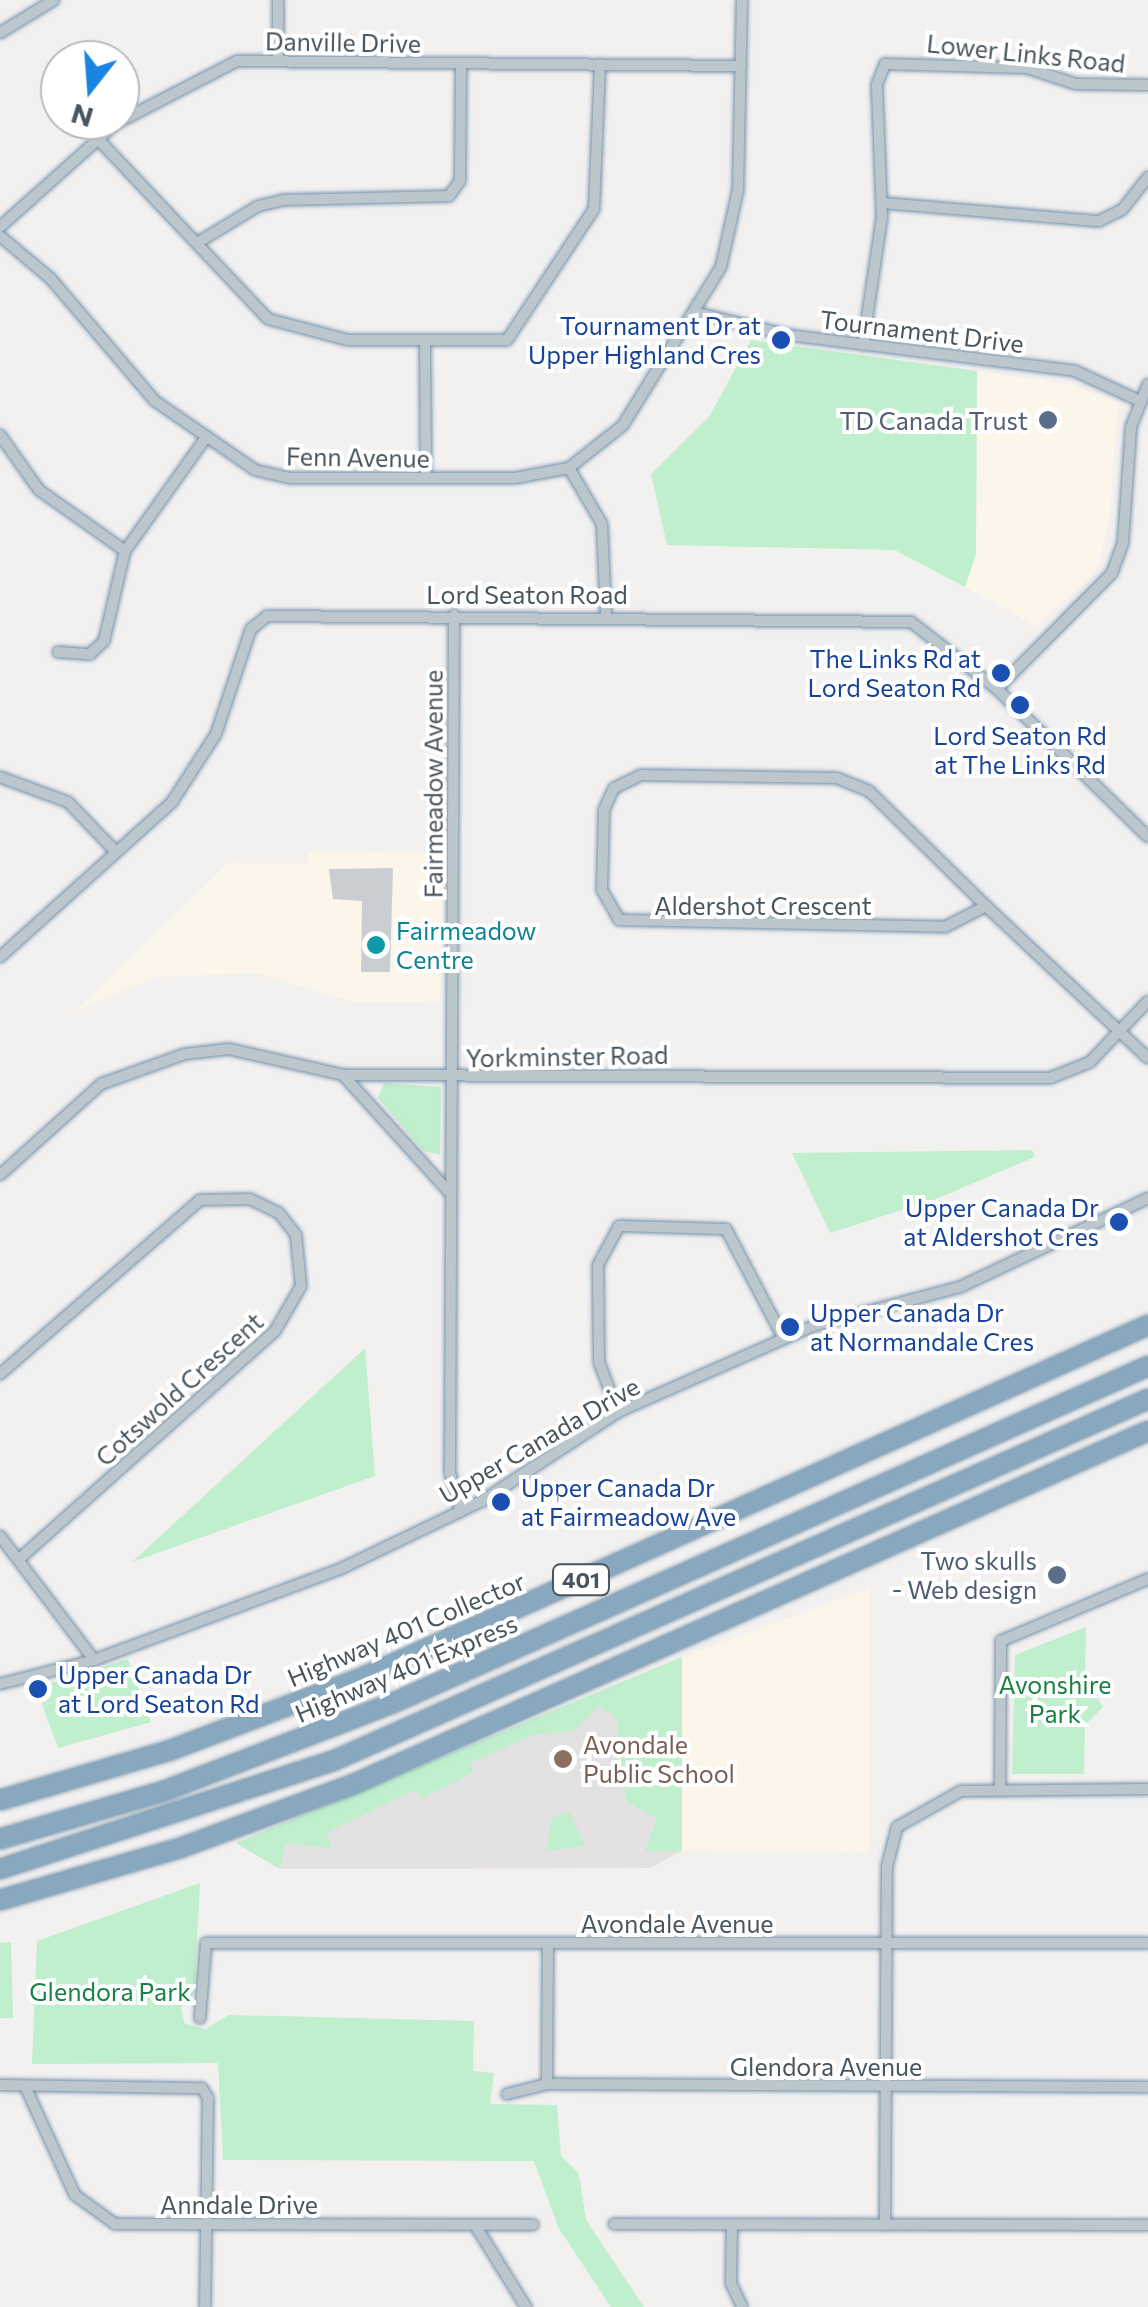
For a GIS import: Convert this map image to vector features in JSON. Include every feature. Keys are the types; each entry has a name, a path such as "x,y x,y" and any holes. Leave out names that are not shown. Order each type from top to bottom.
{"highway":[{"name":"Highway 401 Collector","path":"0,1800 168,1751 359,1679 1148,1325"},
{"name":"Highway 401 Express","path":"0,1839 164,1791 393,1704 1148,1366"},
{"path":"0,1869 333,1761 1148,1399"},
{"path":"0,1900 325,1796 1148,1431"},
{"path":"799,1587 856,1572 1148,1445"}],"street":[{"path":"0,34 54,0"},
{"path":"278,0 278,60"},
{"path":"606,614 602,524 568,468 623,425 698,313 733,223 742,0"},
{"name":"Danville Drive","path":"140,111 215,67 278,60 742,66"},
{"name":"Lower Links Road","path":"863,345 883,203 876,84 889,62 1148,85"},
{"path":"196,244 258,206 284,200 449,196 460,181 461,64"},
{"path":"99,140 255,310 280,324 348,340 507,340 523,324 598,197 600,64"},
{"name":"Danville Drive","path":"0,227 93,140"},
{"path":"883,203 1100,221 1122,210 1148,177"},
{"name":"Fenn Avenue","path":"0,236 51,279 155,401 204,438 271,475 531,477 568,468"},
{"name":"Tournament Drive","path":"698,313 863,345 1062,368 1138,400"},
{"path":"426,341 426,478"},
{"path":"997,690 1112,573 1124,542 1138,400 1148,384"},
{"path":"0,435 39,490 125,551"},
{"path":"58,652 90,654 104,641 125,551 204,438"},
{"name":"Lord Seaton Road","path":"0,957 172,802 211,742 258,621 606,614 894,618 936,636 1148,836"},
{"name":"Fairmeadow Avenue","path":"454,615 450,1473 461,1511"},
{"path":"0,776 68,802 115,851"},
{"name":"Aldershot Crescent","path":"986,906 945,927 620,920 602,890 604,809 614,788 641,776 838,778 869,791 1148,1058"},
{"name":"Yorkminster Road","path":"0,1175 101,1084 184,1054 230,1049 343,1075 1050,1078 1090,1062 1148,1000"},
{"path":"343,1075 450,1194"},
{"name":"Upper Canada Drive","path":"0,1684 94,1660 340,1569 461,1511 618,1412 783,1337 960,1287 1148,1198"},
{"name":"Cotswold Crescent","path":"0,1374 200,1200 250,1199 279,1213 296,1235 301,1286 282,1323 19,1559"},
{"path":"618,1412 599,1362 598,1265 619,1226 726,1229 783,1337"},
{"path":"0,1536 94,1660"},
{"path":"1000,1787 1001,1641 1148,1579"},
{"path":"885,2225 887,1866 897,1827 960,1790 1148,1789"},
{"path":"547,2084 548,1942"},
{"name":"Avondale Avenue","path":"200,2018 206,1943 1148,1943"},
{"name":"Glendora Avenue","path":"507,2094 547,2084 1148,2087"},
{"path":"0,2085 202,2088 208,2098 204,2307"},
{"name":"Anndale Drive","path":"25,2086 89,2212 115,2224 533,2225"},
{"path":"614,2224 1148,2225"},
{"path":"732,2224 731,2284 742,2307"},
{"path":"475,2225 526,2307"}],"shaded area":[{"path":"977,371 1073,385 1118,403 1110,515 1098,569 1036,626 965,587 976,554"},
{"path":"308,851 445,853 440,1001 353,1002 257,973 155,977 76,1011 227,863 307,864"},
{"path":"870,1588 870,1852 682,1851 682,1657"},
{"name":"Avondale Public School","path":"682,1657 682,1851 650,1868 280,1869 236,1843"}],"green space":[{"path":"751,340 977,371 976,554 965,587 895,550 667,545 651,474 709,417"},
{"path":"384,1083 441,1087 440,1155 424,1151 378,1098"},
{"path":"1032,1150 1035,1157 936,1199 830,1233 792,1153"},
{"path":"365,1348 375,1476 132,1562 337,1374"},
{"name":"Avonshire Park","path":"1086,1627 1085,1674 1104,1695 1096,1696 1103,1707 1085,1725 1084,1774 1012,1774 1015,1655"},
{"path":"682,1657 682,1851 645,1851 657,1819 626,1801 616,1717 599,1706 574,1731 536,1734 470,1763 473,1772 458,1781 421,1798 416,1790 327,1832 332,1848 285,1843 280,1869 236,1843"},
{"path":"128,1659 151,1722 58,1748 36,1688"},
{"path":"569,1811 585,1846 546,1851 552,1818"},
{"name":"Glendora Park","path":"200,1883 194,1994 181,2007 184,2023 205,2029 229,2015 474,2021 473,2071 494,2073 490,2104 557,2105 561,2156 579,2174 586,2220 644,2307 611,2307 558,2227 534,2161 223,2160 218,2063 32,2064 37,1941"},
{"path":"11,1942 13,2018 0,2018 0,1943"}],"building":[{"name":"Fairmeadow Centre","path":"393,868 390,972 361,972 362,901 333,899 329,869"}],"place":[{"name":"Tournament Dr at Upper Highland Cres","path":"781,340"},
{"name":"TD Canada Trust","path":"1048,420"},
{"name":"The Links Rd at Lord Seaton Rd","path":"1001,673"},
{"name":"Lord Seaton Rd at The Links Rd","path":"1020,705"},
{"name":"Fairmeadow Centre","path":"376,945"},
{"name":"Upper Canada Dr at Aldershot Cres","path":"1119,1222"},
{"name":"Upper Canada Dr at Normandale Cres","path":"790,1327"},
{"name":"Upper Canada Dr at Fairmeadow Ave","path":"501,1502"},
{"name":"Two skulls - Web design","path":"1057,1575"},
{"name":"Upper Canada Dr at Lord Seaton Rd","path":"38,1689"},
{"name":"Avondale Public School","path":"563,1759"}]}
